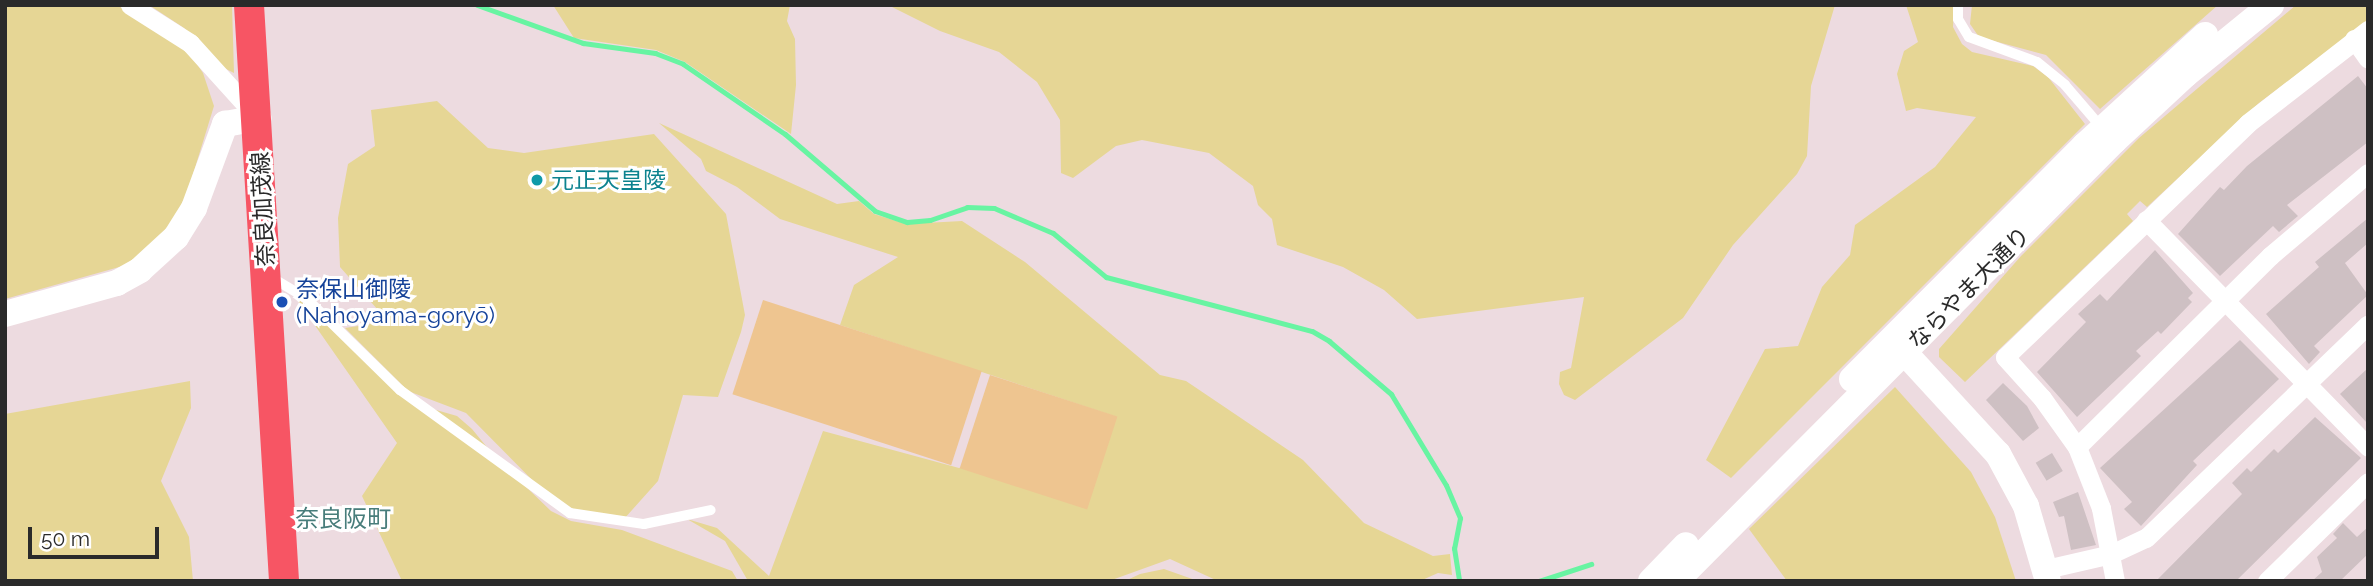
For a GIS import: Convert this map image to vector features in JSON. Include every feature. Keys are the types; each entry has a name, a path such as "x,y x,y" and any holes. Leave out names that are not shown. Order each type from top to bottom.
{"main road":[{"name":"奈良加茂線","path":"249,5 258,118 284,581"}],"street":[{"path":"130,5 190,43 258,118"},
{"name":"ならやま大通り","path":"1651,581 1731,512 2108,135 2171,62 2242,5"},
{"name":"ならやま大通り","path":"2108,135 2271,5"},
{"path":"2115,581 2101,508 2077,447 2042,398 2005,357 2248,122 2361,34 2368,60"},
{"path":"5,314 107,286 140,270 176,237 194,208 225,124 258,118"},
{"path":"2077,447 2270,256 2368,173"},
{"path":"2146,220 2368,447"},
{"path":"1898,345 1998,454 2026,506 2047,575 2111,554 2160,526 2368,324"},
{"path":"2267,581 2368,482"},
{"name":"ならやま大通り","path":"1676,581 1731,512"}],"lane":[{"path":"1958,5 1958,19 1969,37 2037,62 2065,85 2108,135"},
{"path":"267,275 306,298 400,390 570,513 644,524 711,510"}],"shaded area":[{"path":"5,5 117,5 186,48 203,73 214,106 182,210 170,229 130,264 5,299"},
{"path":"149,5 232,5 234,73 222,67 184,28"},
{"path":"553,5 790,5 787,21 795,39 796,85 791,134 685,62 656,50 574,38"},
{"path":"888,5 1835,5 1811,86 1807,156 1797,174 1733,245 1683,318 1575,400 1564,395 1559,384 1560,372 1571,368 1584,297 1417,319 1384,290 1343,267 1277,245 1272,219 1258,205 1253,186 1209,153 1142,140 1116,146 1073,178 1061,173 1060,120 1037,82 999,52 940,31"},
{"path":"1906,5 1954,5 1953,27 1962,44 1972,52 2033,66 2048,77 2085,124 1731,478 1706,460 1765,349 1798,346 1822,287 1850,255 1855,225 1935,167 1976,117 1917,108 1906,111 1897,74 1904,51 1918,42"},
{"path":"1972,5 2218,5 2100,109 2046,55 1979,37 1970,24"},
{"path":"2296,5 2368,5 2368,21 2259,103 2147,207 2140,201 2127,214 2133,221 1965,382 1939,357 1939,349 2021,256 2139,138"},
{"path":"437,101 488,148 524,153 654,134 726,214 745,315 741,332 718,397 683,395 658,481 624,519 570,511 546,494 466,413 408,391 345,328 371,324 378,310 340,267 338,218 348,164 375,146 371,110"},
{"path":"659,123 837,204 859,201 874,214 906,224 962,221 1025,262 1160,375 1186,381 1303,460 1364,523 1433,556 1450,554 1452,575 1438,573 1420,581 1218,581 1170,559 1109,581 748,581 725,541 687,519 717,528 769,576 823,431 959,468 1117,417 840,325 854,285 898,257 780,219 737,187 706,171 701,159"},
{"path":"293,294 412,403 457,416 551,511 571,521 622,530 732,571 738,581 402,581 362,496 397,443"},
{"path":"763,300 982,371 951,465 732,394"},
{"path":"990,375 1117,416 1087,510 960,468"},
{"path":"190,381 191,408 161,481 189,537 193,581 5,581 5,414"},
{"path":"1895,387 1971,472 1995,517 2016,581 1787,581 1749,529"},
{"path":"1164,569 1198,581 1125,581 1140,574"}],"building":[{"path":"2358,76 2368,89 2368,142 2287,205 2298,216 2279,232 2273,226 2220,276 2178,234 2220,187 2224,190 2247,166"},
{"path":"2368,218 2368,243 2345,263 2368,295 2314,346 2320,352 2309,364 2266,314 2319,267 2315,262"},
{"path":"2155,250 2193,293 2188,298 2192,302 2161,334 2158,331 2136,351 2141,356 2077,417 2037,372 2086,322 2078,314 2100,294 2107,301"},
{"path":"2240,340 2279,379 2193,461 2197,465 2141,526 2124,509 2132,502 2100,468"},
{"path":"2368,368 2368,424 2340,394"},
{"path":"2003,383 2027,406 2039,428 2023,441 1986,400"},
{"path":"2315,417 2361,458 2236,581 2156,581 2242,494 2232,483 2247,468 2251,472 2274,449 2278,453"},
{"path":"2052,453 2063,471 2047,481 2036,463"},
{"path":"2078,492 2096,545 2071,550 2064,516 2059,517 2053,502"},
{"path":"2343,523 2357,537 2368,527 2368,554 2340,581 2312,581 2322,572 2317,557 2337,538 2333,534"}],"waterway":[{"path":"477,5 583,43 655,53 683,64 785,134 875,211 907,222 930,220 967,207 994,208 1053,233 1106,277 1312,331 1329,341 1391,394 1446,485 1460,518 1454,548 1459,581"},
{"path":"1539,581 1591,564"}],"place":[{"name":"元正天皇陵","path":"537,180"},
{"name":"奈保山御陵 (Nahoyama-goryō)","path":"282,302"}],"district":[{"name":"奈良阪町","path":"343,519"}]}
